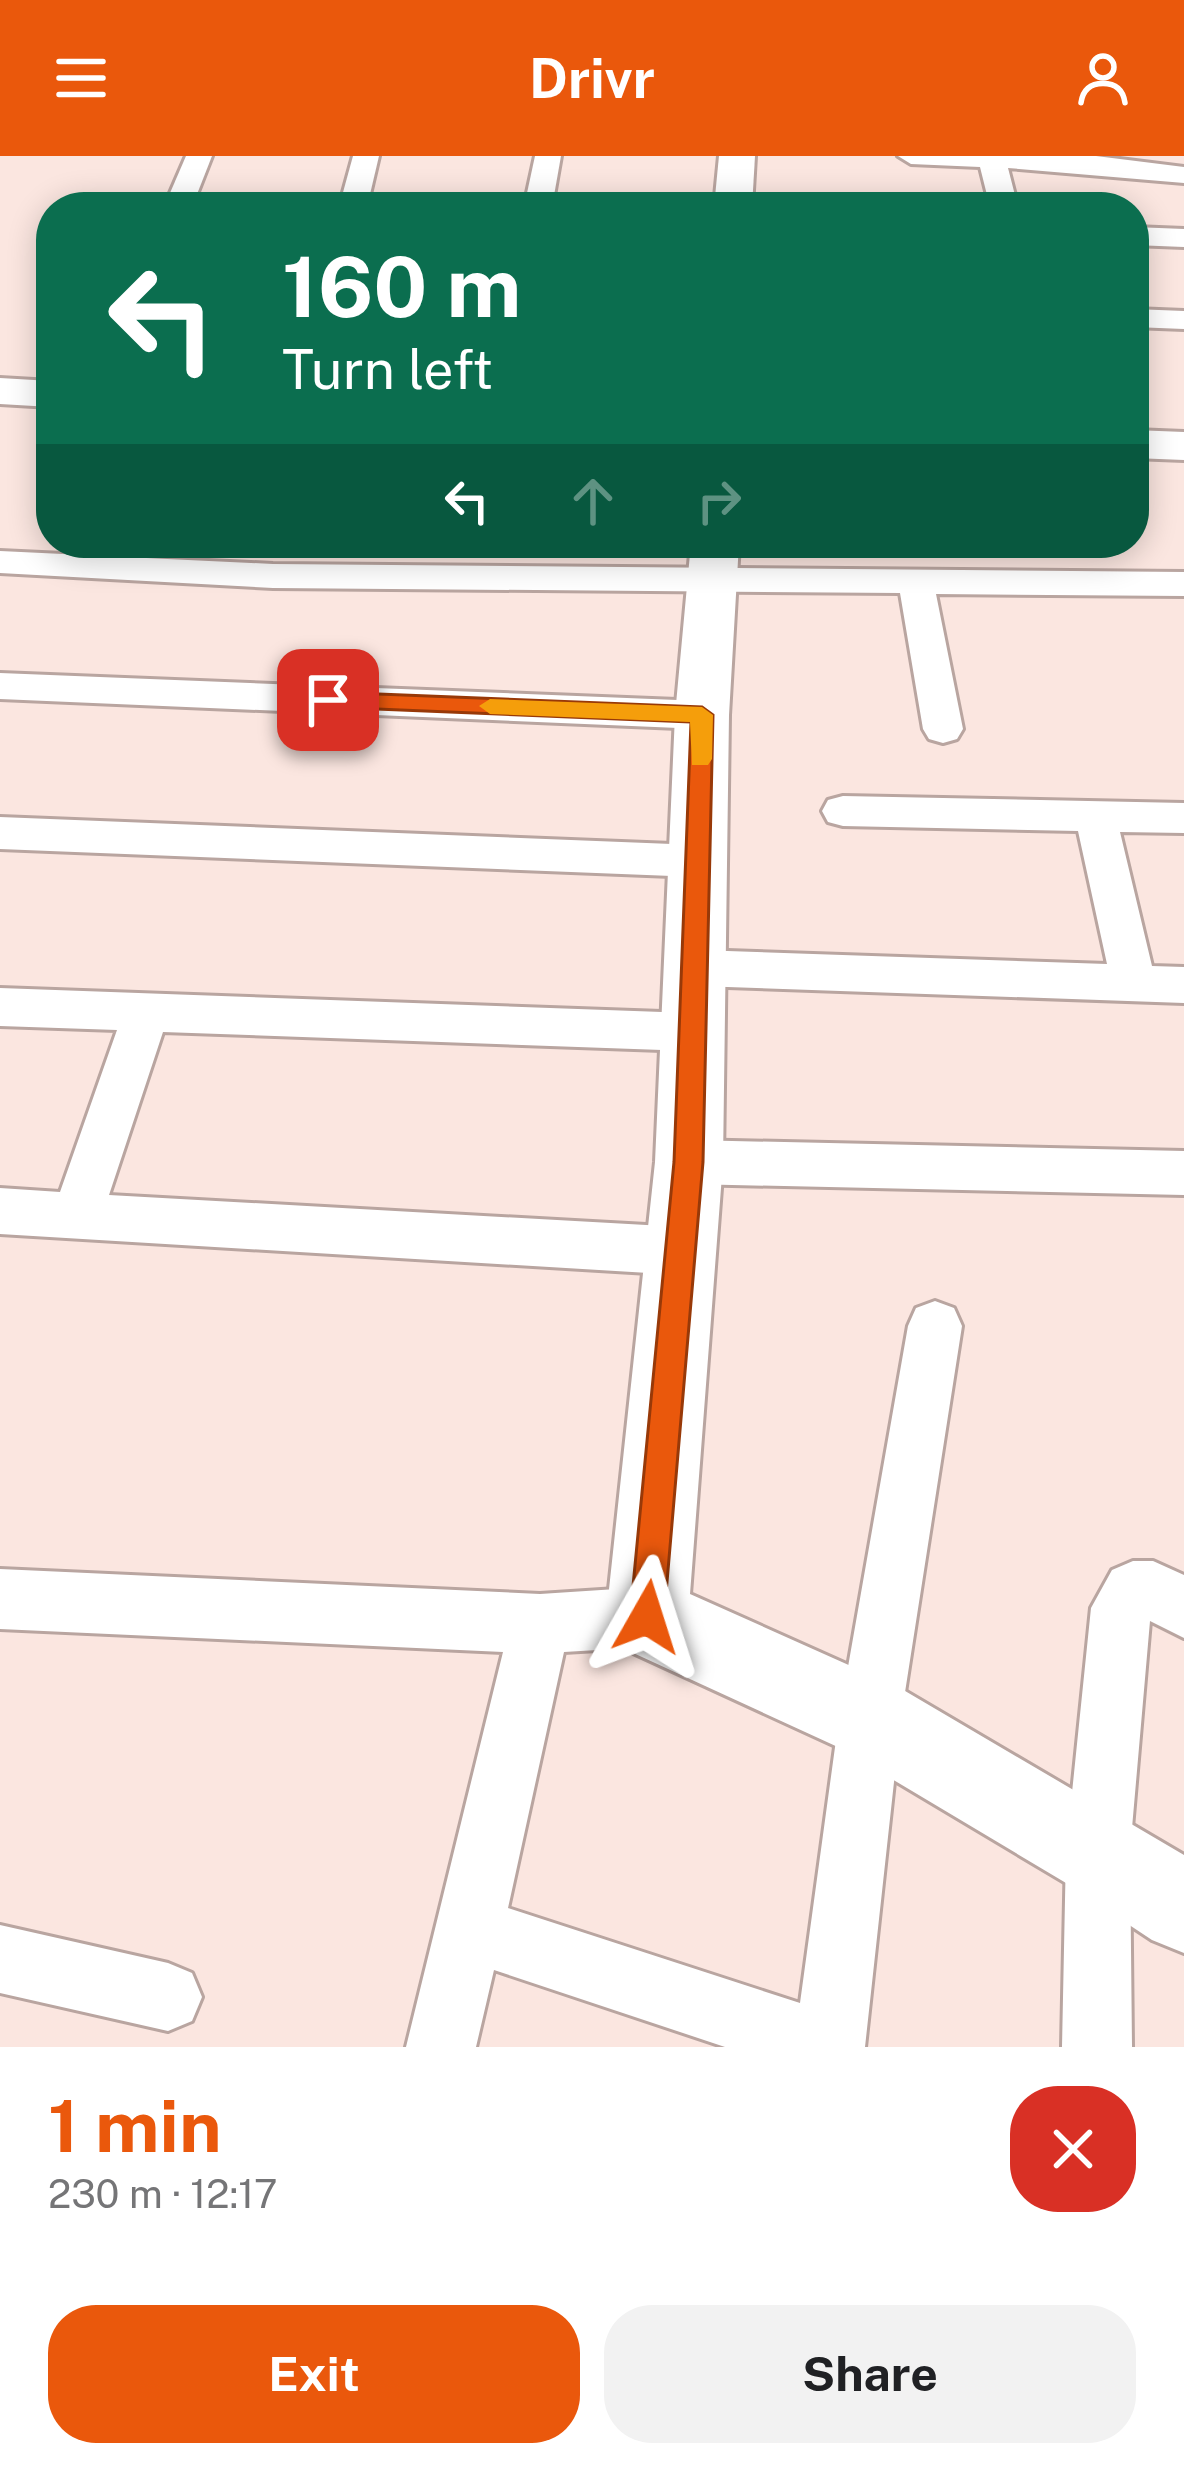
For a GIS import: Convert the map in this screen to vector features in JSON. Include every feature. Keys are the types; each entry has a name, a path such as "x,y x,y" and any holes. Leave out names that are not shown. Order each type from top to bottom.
{"street":[{"path":"184,192 199,156"},
{"path":"357,192 366,156"},
{"path":"541,192 548,156"},
{"path":"734,192 737,156"},
{"path":"911,156 1095,164 1184,175"},
{"path":"992,158 1000,192"},
{"path":"1149,237 1184,238"},
{"path":"1149,319 1184,320"},
{"path":"0,391 36,393"},
{"path":"0,416 36,417"},
{"path":"1149,418 1184,418"},
{"path":"1149,445 1184,446"},
{"path":"0,562 273,576 714,562 916,582 1184,584"},
{"path":"647,1617 688,1162 702,715 714,562"},
{"path":"916,582 943,729"},
{"path":"0,686 702,715"},
{"path":"843,812 1184,818"},
{"path":"1095,816 1133,985"},
{"path":"0,833 697,861"},
{"path":"0,1007 146,1013 1184,985"},
{"path":"77,1214 146,1013"},
{"path":"688,1162 1184,1173"},
{"path":"0,1211 682,1251"},
{"path":"470,1929 830,2047 870,1718 934,1326"},
{"path":"1097,2047 1098,1851 1121,1608 1133,1591 1153,1590 1184,1608"},
{"path":"0,1599 540,1624 647,1617 870,1718 1098,1851 1184,1908"},
{"path":"441,2047 540,1624"},
{"path":"0,1959 168,1996"}],"slow traffic":[{"path":"490,706 702,715 700,759"}],"route":[{"path":"328,700 702,715 698,968 690,1032 688,1162 647,1617"}]}
